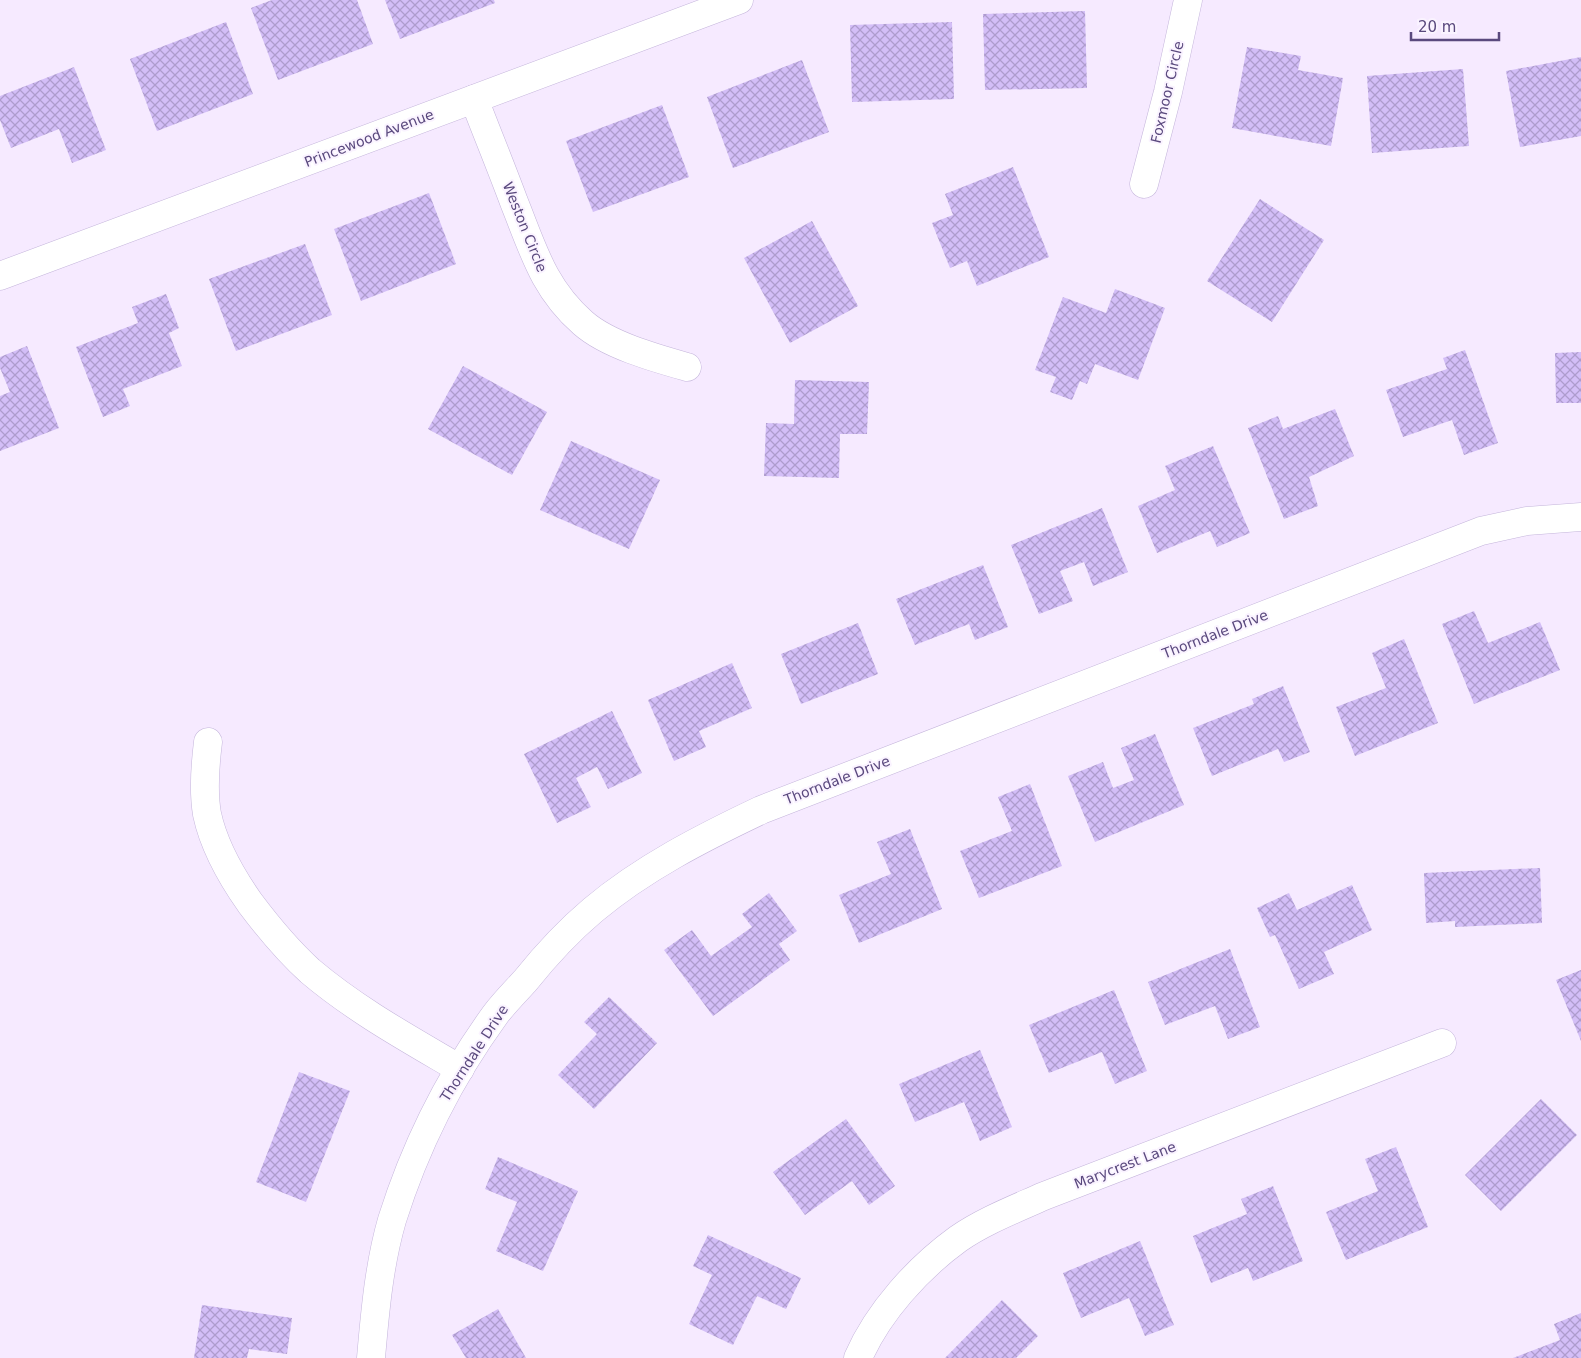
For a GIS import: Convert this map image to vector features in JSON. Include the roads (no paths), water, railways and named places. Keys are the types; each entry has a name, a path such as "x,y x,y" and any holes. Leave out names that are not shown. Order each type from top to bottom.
{"street":[{"name":"Princewood Avenue","path":"0,276 739,0"},
{"name":"Foxmoor Circle","path":"1144,184 1168,92 1188,0"},
{"name":"Weston Circle","path":"474,99 542,272 560,301 584,324 608,340 687,367"},
{"name":"Thorndale Drive","path":"371,1358 377,1287 392,1222 414,1160 446,1093 495,1015 553,948 593,910 646,872 704,837 761,810 1481,531 1527,521 1581,517"},
{"path":"208,742 204,776 207,814 218,850 240,888 270,929 310,971 364,1012 460,1069"},
{"name":"Marycrest Lane","path":"858,1358 888,1308 920,1271 958,1239 994,1219 1053,1193 1442,1043"}]}
